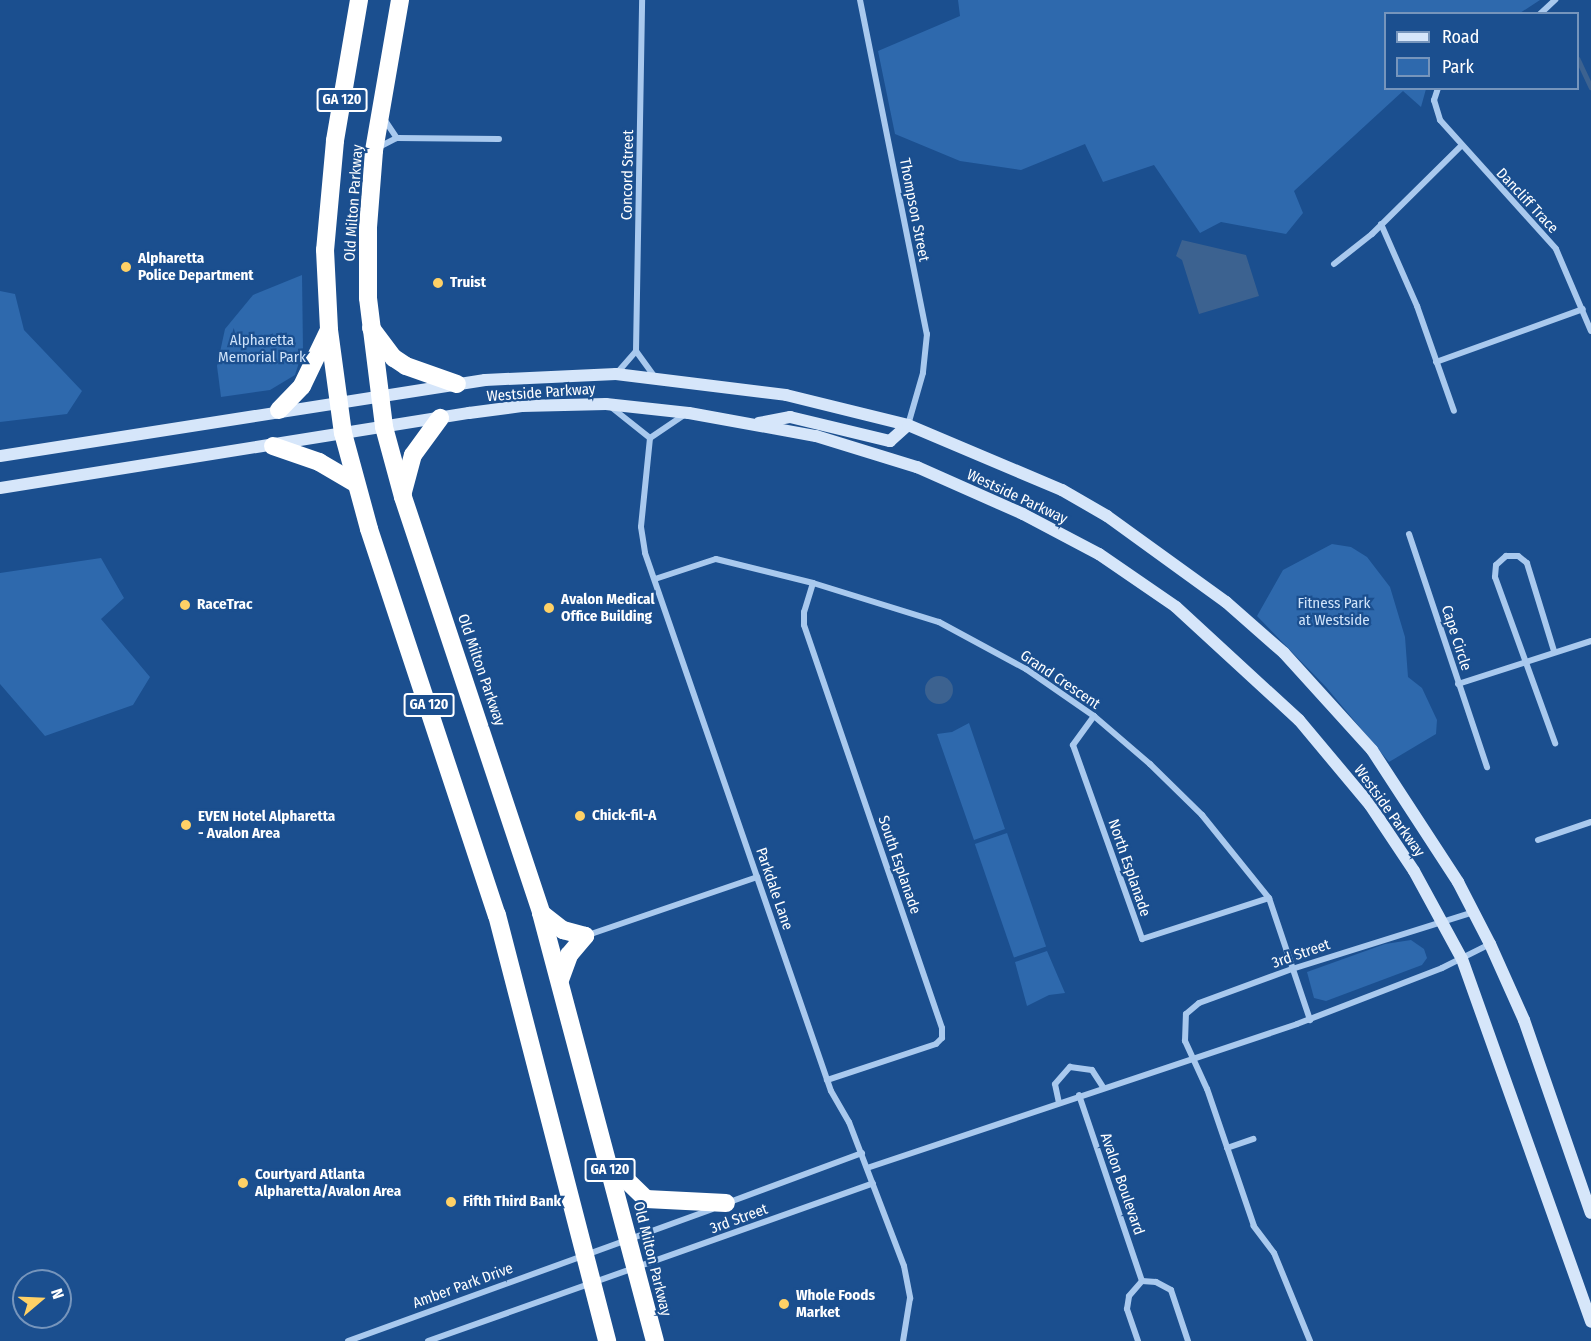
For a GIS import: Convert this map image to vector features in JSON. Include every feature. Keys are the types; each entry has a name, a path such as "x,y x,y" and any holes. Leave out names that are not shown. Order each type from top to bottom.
{"highway":[{"name":"Old Milton Parkway","path":"400,0 374,151 368,227 370,327 384,427 403,497 541,913 655,1341"},
{"name":"Old Milton Parkway","path":"355,7 328,206 329,330 343,433 355,483 497,915 587,1254 607,1341"},
{"path":"370,327 394,358 406,366 457,384"},
{"path":"279,410 302,386 329,330"},
{"path":"403,497 413,455 440,418"},
{"path":"273,446 324,464 355,483"},
{"path":"541,913 563,930 585,936 569,955 560,980"},
{"path":"607,1159 622,1179 646,1199 726,1203"}],"main road":[{"name":"Westside Parkway","path":"0,456 279,410 457,384 544,375 616,374 786,394 908,425 1071,495 1107,516 1226,602 1284,653 1372,750 1419,819 1490,944 1524,1020 1591,1213"},
{"name":"Westside Parkway","path":"0,488 522,406 606,404 689,413 816,436 917,467 1023,514 1099,554 1176,607 1299,720 1370,805 1414,871 1462,959 1591,1322"},
{"path":"752,424 790,417 890,441 908,425"}],"street":[{"name":"Concord Street","path":"636,351 642,0"},
{"name":"Thompson Street","path":"860,0 927,334 923,373 908,425"},
{"path":"1542,12 1555,0"},
{"name":"Dancliff Trace","path":"1437,90 1434,100 1440,120 1556,249 1591,331"},
{"path":"381,113 397,138"},
{"path":"374,151 397,138 499,139"},
{"path":"1334,264 1382,224 1461,146"},
{"path":"1382,224 1454,411"},
{"path":"1436,362 1583,309"},
{"path":"616,374 636,351 655,377"},
{"path":"606,404 650,438 689,413"},
{"name":"Parkdale Lane","path":"650,438 641,527 655,579 827,1080 862,1153 904,1266 910,1298 903,1341"},
{"name":"Cape Circle","path":"1409,534 1458,684 1554,651 1591,641"},
{"path":"1554,651 1527,563 1518,556 1506,556 1496,565 1495,577 1555,743"},
{"name":"Grand Crescent","path":"655,579 716,559 813,583 939,622 1026,669 1094,716 1150,764 1202,815 1269,898 1310,1020"},
{"name":"South Esplanade","path":"813,583 804,612 804,625 942,1028 942,1038 936,1044 827,1080"},
{"path":"1458,684 1487,767"},
{"name":"North Esplanade","path":"1094,716 1074,745 1142,939 1269,898"},
{"path":"1538,840 1591,822"},
{"path":"585,936 757,877"},
{"name":"3rd Street","path":"1310,1341 1274,1253 1254,1226 1183,1029 1192,1008 1292,969 1418,928 1443,924 1473,912"},
{"path":"867,1168 1079,1095 1310,1020 1462,959 1490,944"},
{"path":"1059,1103 1055,1084 1070,1067 1092,1070 1103,1087"},
{"name":"Avalon Boulevard","path":"1079,1095 1143,1281"},
{"path":"1227,1148 1254,1139"},
{"name":"3rd Street","path":"605,1248 862,1153"},
{"name":"3rd Street","path":"593,1282 636,1270 873,1183"},
{"name":"Amber Park Drive","path":"348,1341 605,1248"},
{"path":"1138,1341 1127,1309 1129,1296 1143,1281 1156,1282 1170,1290 1188,1341"},
{"path":"428,1341 593,1282"}],"green space":[{"path":"958,0 1540,0 1522,12 1384,12 1384,90 1426,90 1421,107 1403,91 1294,191 1303,213 1286,234 1221,222 1200,233 1154,165 1103,182 1085,144 1021,170 960,161 895,134 878,51 960,16"},
{"name":"Alpharetta Memorial Park","path":"302,275 303,350 295,375 270,390 221,397 217,366 225,329 253,295"},
{"path":"0,291 15,294 24,330 82,391 67,414 0,422"},
{"name":"Fitness Park at Westside","path":"1332,544 1351,547 1367,557 1390,587 1405,637 1408,677 1422,688 1437,720 1436,734 1389,762 1326,687 1257,616 1283,570"},
{"path":"101,558 124,598 101,619 150,677 133,705 45,736 0,684 0,573"},
{"path":"969,723 1005,829 974,840 937,734 952,732"},
{"path":"1007,833 1046,946 1014,958 975,844"},
{"path":"1411,940 1424,949 1427,958 1422,965 1326,1001 1314,998 1307,972 1385,944"},
{"path":"1047,951 1065,993 1049,995 1027,1006 1015,962"}],"shaded area":[{"path":"1182,240 1246,255 1259,296 1199,314 1182,260 1176,256"},
{"path":"939,676 949,680 953,690 949,700 939,704 929,700 925,690 929,680"}],"waterway":[{"path":"1579,61 1591,87"}],"place":[{"name":"Alpharetta Police Department","path":"126,267"},
{"name":"Truist","path":"438,283"},
{"name":"RaceTrac","path":"185,605"},
{"name":"Avalon Medical Office Building","path":"549,608"},
{"name":"Chick-fil-A","path":"580,816"},
{"name":"EVEN Hotel Alpharetta - Avalon Area","path":"186,825"},
{"name":"Courtyard Atlanta Alpharetta/Avalon Area","path":"243,1183"},
{"name":"Fifth Third Bank","path":"451,1202"},
{"name":"Whole Foods Market","path":"784,1304"}]}
